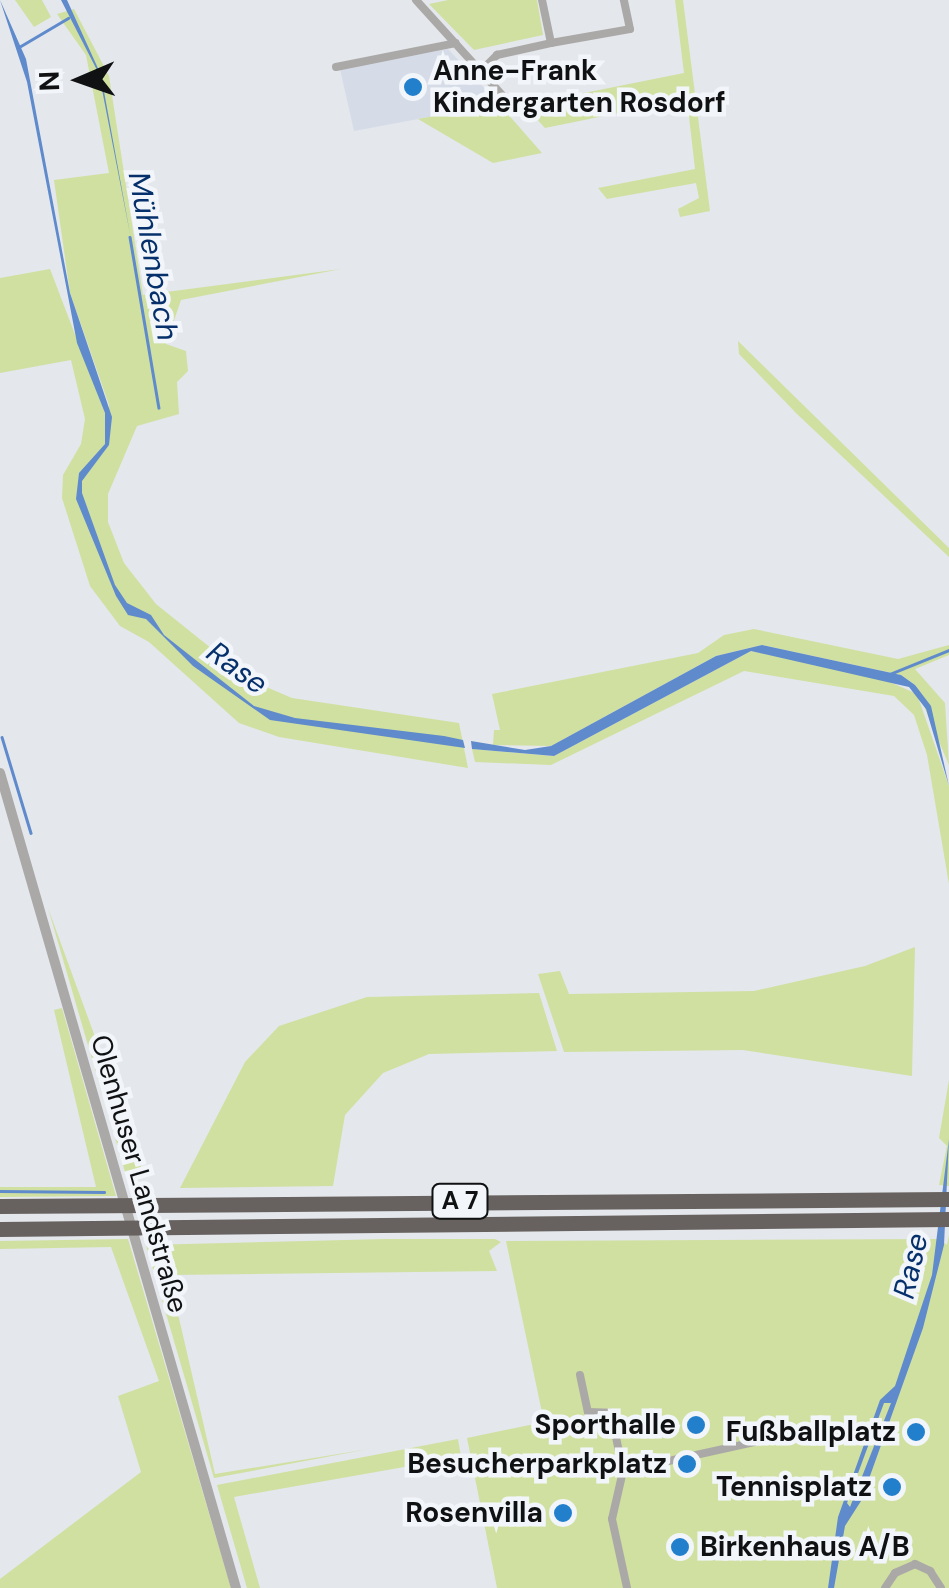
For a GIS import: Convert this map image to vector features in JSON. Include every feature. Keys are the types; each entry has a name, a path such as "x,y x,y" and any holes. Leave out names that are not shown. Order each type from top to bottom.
{"highway":[{"name":"A 7","path":"0,1206 949,1198"},
{"name":"A 7","path":"0,1229 949,1219"}],"street":[{"path":"416,0 513,107"},
{"path":"542,0 551,43"},
{"path":"481,71 497,55 630,29 624,0"},
{"path":"336,67 456,44"},
{"name":"Olenhuser Landstraße","path":"0,773 236,1588"},
{"path":"580,1376 588,1412 611,1413 623,1471 611,1511 627,1588"},
{"path":"623,1471 764,1440"},
{"path":"885,1588 895,1573 915,1564 930,1571 941,1588"}],"shaded area":[{"name":"Anne-Frank Kindergarten Rosdorf","path":"448,49 499,104 354,131 340,69"}],"green space":[{"path":"15,0 42,0 51,17 34,27"},
{"path":"448,0 537,0 543,35 474,50 429,4"},
{"path":"675,0 683,0 710,211 680,217 678,209 699,198 696,183 607,199 598,188 695,169 687,99 545,128 524,105 684,73"},
{"path":"74,9 109,76 143,295 341,269 181,300 166,344 186,351 188,371 177,382 179,414 137,426 108,494 108,522 124,563 156,604 252,681 292,698 459,723 468,768 279,737 239,723 149,642 120,626 90,586 62,498 63,475 81,444 85,419 71,360 0,373 0,278 50,269 105,413 105,444 84,476 109,445 109,405 70,293 54,180 109,173 86,55 57,14"},
{"path":"499,104 542,153 493,163 418,119"},
{"path":"738,341 949,548 949,557 798,415 739,354"},
{"path":"754,629 898,659 949,645 949,655 915,669 945,703 949,765 915,685 901,675 762,645 716,656 551,746 493,745 494,730 500,730 492,694 698,653 724,635"},
{"path":"751,651 874,675 917,694 949,786 949,884 927,755 914,715 894,696 744,671 551,765 475,762 472,749 554,756"},
{"path":"48,908 141,1163 141,1177 130,1189"},
{"path":"915,947 912,1076 743,1050 564,1052 538,974 560,971 569,994 754,991 865,966"},
{"path":"539,993 557,1051 429,1054 383,1073 345,1115 333,1186 180,1188 245,1062 279,1026 367,997"},
{"path":"62,1008 116,1196 0,1197 0,1187 96,1187 54,1010"},
{"path":"949,1080 949,1186 939,1185 947,1146 939,1138"},
{"path":"949,1235 949,1588 497,1588 467,1438 544,1422 506,1241 939,1239 947,1245"},
{"path":"128,1239 231,1588 0,1588 0,1579 141,1472 118,1396 159,1381 111,1247 0,1249 0,1241"},
{"path":"495,1239 501,1242 489,1251 497,1271 169,1275 215,1474 369,1449 214,1478 146,1245"},
{"path":"458,1439 461,1457 234,1497 260,1588 247,1588 217,1485"}],"water":[{"path":"0,0 26,59 70,293 112,417 109,445 82,481 82,493 115,585 127,603 151,615 164,635 254,706 295,718 444,736 463,740 465,748 270,720 193,666 146,619 128,615 116,596 76,499 79,473 105,444 105,413 77,343 27,82"},
{"path":"61,0 67,0 101,75 131,239 99,74"},
{"path":"762,645 901,675 915,685 931,706 949,786 926,709 909,687 751,651 554,756 472,749 471,741 525,750 551,746 716,656"},
{"path":"949,1139 944,1245 923,1328 861,1501 845,1526 834,1588 828,1588 838,1517 880,1400 895,1386 932,1275","holes":["884,1403 891,1403 850,1507 847,1503"]}],"waterway":[{"path":"19,47 68,18"},
{"name":"Mühlenbach","path":"130,237 159,408"},
{"path":"890,674 949,650"},
{"path":"2,737 31,833"},
{"path":"0,1191 104,1192"}],"place":[{"name":"Anne-Frank Kindergarten Rosdorf","path":"413,87"},
{"name":"Sporthalle","path":"696,1425"},
{"name":"Fußballplatz","path":"916,1432"},
{"name":"Besucherparkplatz","path":"687,1464"},
{"name":"Tennisplatz","path":"892,1487"},
{"name":"Rosenvilla","path":"563,1513"},
{"name":"Birkenhaus A/B","path":"680,1547"}],"water label":[{"name":"Rase","path":"237,668"},
{"name":"Rase","path":"911,1266"}]}
